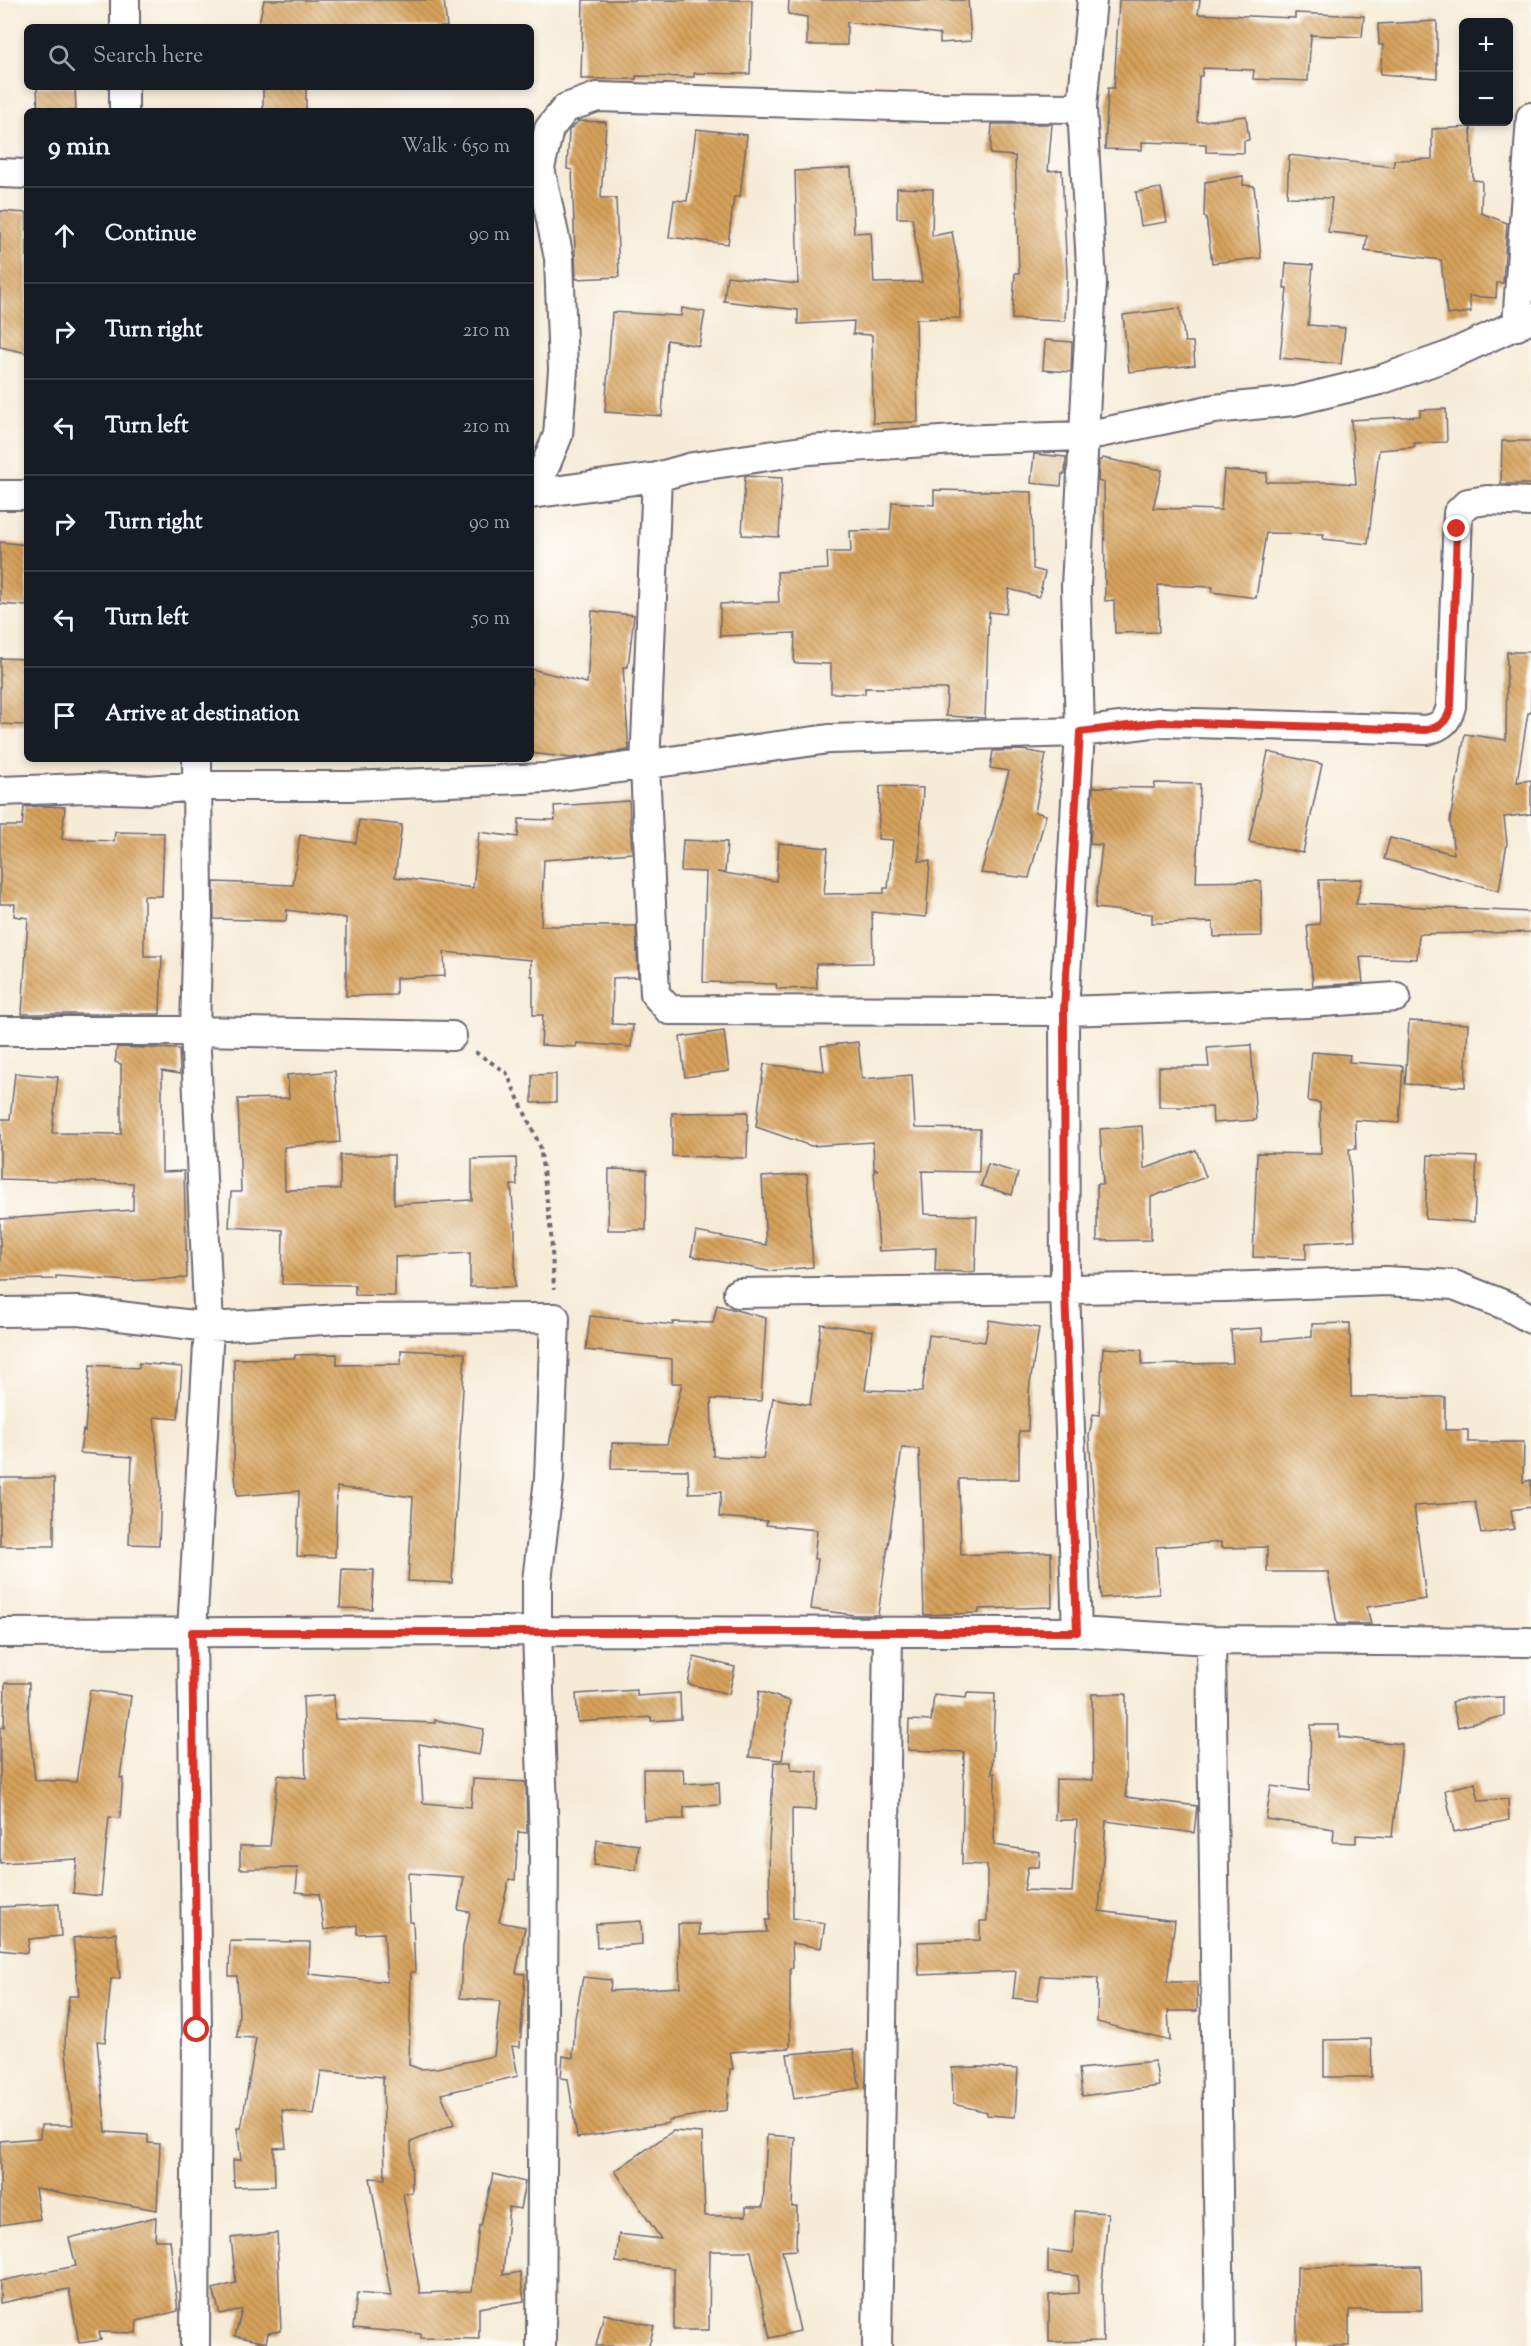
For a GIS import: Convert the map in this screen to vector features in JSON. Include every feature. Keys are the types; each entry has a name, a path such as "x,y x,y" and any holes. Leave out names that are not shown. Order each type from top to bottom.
{"street":[{"path":"125,0 125,24"},
{"path":"1077,1632 1065,1289 1064,1011 1080,732 1076,586 1092,283 1082,108 1092,0"},
{"path":"124,90 124,108"},
{"path":"534,492 558,435 563,369 559,258 536,168 549,129 566,108 597,97 928,107 1082,108"},
{"path":"534,494 657,477 693,467 809,450 955,440 1085,436 1214,409 1294,400 1380,380 1448,356 1524,322 1531,117"},
{"path":"0,173 24,174"},
{"path":"657,477 645,766 655,994 669,1010 1064,1011 1308,1004 1396,997"},
{"path":"0,495 24,495"},
{"path":"0,791 85,788 148,790 198,773 350,786 536,778 645,766 829,739 1080,732 1160,722 1427,730 1441,727 1448,718 1451,706 1458,513 1468,503 1487,500 1531,501"},
{"path":"195,2346 197,2030 192,1632 209,1327 195,1031 198,773"},
{"path":"0,1031 195,1031 452,1036"},
{"path":"738,1293 1224,1287 1386,1281 1454,1285 1510,1307 1531,1319"},
{"path":"0,1312 79,1311 209,1327 340,1319 555,1318 549,1479 537,1581 544,1841 541,2346"},
{"path":"0,1633 1077,1632 1211,1640 1531,1642"},
{"path":"877,2346 888,1633"},
{"path":"1211,1640 1220,2346"}],"path":[{"path":"452,1036 506,1072 540,1146 551,1233 555,1318"}],"building":[{"path":"264,0 444,0 447,24 259,24"},
{"path":"583,0 752,0 750,74 694,73 694,77 636,76 636,79 581,79"},
{"path":"789,0 968,0 971,41 940,43 940,34 847,22 847,45 807,45 807,17 788,14"},
{"path":"1119,0 1200,0 1198,14 1295,18 1295,13 1364,16 1362,37 1311,35 1308,81 1253,79 1254,70 1203,68 1202,76 1199,76 1197,122 1246,116 1249,140 1244,141 1244,153 1206,152 1206,144 1142,142 1142,150 1105,149 1108,88 1114,88"},
{"path":"1437,21 1437,78 1380,74 1383,45 1379,45 1378,24"},
{"path":"37,90 75,90 76,108 38,108"},
{"path":"263,90 306,90 306,108 263,108"},
{"path":"579,121 606,122 601,198 616,198 619,277 576,279 572,170 567,169 569,130"},
{"path":"992,124 1052,124 1048,171 1062,170 1067,275 1065,321 1012,319 1015,273 1019,273 1015,156 990,154"},
{"path":"1471,127 1473,180 1482,181 1481,213 1507,223 1503,283 1497,283 1496,298 1469,296 1471,312 1447,315 1441,260 1365,251 1367,236 1328,232 1332,198 1287,197 1289,155 1394,167 1394,160 1432,159 1432,129"},
{"path":"696,129 747,135 740,197 734,197 728,244 669,237 674,200 687,201"},
{"path":"851,168 854,233 871,232 874,283 922,282 912,218 897,218 897,188 933,189 932,236 952,232 960,274 960,318 916,319 918,422 873,423 872,335 853,334 854,321 798,324 798,310 724,301 727,276 798,284 795,171"},
{"path":"1243,176 1243,185 1254,186 1261,258 1212,263 1206,217 1204,217 1205,182"},
{"path":"1161,188 1167,222 1141,226 1136,192"},
{"path":"0,211 24,213 24,352 0,347"},
{"path":"1286,263 1313,265 1308,325 1345,328 1341,364 1280,358 1287,288 1284,288"},
{"path":"682,308 705,312 699,346 667,340 662,416 605,412 612,312 681,316"},
{"path":"1180,308 1185,342 1193,342 1195,365 1129,372 1123,315"},
{"path":"1045,340 1072,342 1071,372 1043,370"},
{"path":"1446,409 1447,442 1414,443 1415,447 1379,450 1368,544 1323,539 1324,534 1266,533 1256,598 1212,592 1213,587 1158,585 1159,632 1115,633 1114,600 1105,601 1104,483 1098,481 1099,460 1102,458 1162,470 1153,508 1221,510 1224,470 1267,473 1266,482 1356,484 1351,420 1420,416 1420,410"},
{"path":"1502,441 1531,441 1531,484 1501,484"},
{"path":"1034,454 1066,457 1065,474 1062,474 1061,486 1031,483"},
{"path":"745,476 782,478 779,537 742,535"},
{"path":"934,490 1032,492 1033,569 1045,572 1039,597 1009,589 1006,614 989,612 985,718 946,716 947,689 865,688 865,694 831,693 831,664 794,663 795,633 720,636 720,604 779,602 777,572 828,569 827,552 851,552 850,531 890,530 892,502 934,505"},
{"path":"0,542 24,545 24,606 0,604"},
{"path":"592,611 634,615 628,667 623,667 629,750 571,758 534,753 534,670 587,683"},
{"path":"1507,652 1531,652 1531,713 1528,713 1517,782 1531,780 1531,814 1504,817 1507,843 1499,891 1384,859 1390,838 1454,854 1450,821 1465,734 1506,740"},
{"path":"0,658 24,659 24,725 0,724"},
{"path":"1022,750 1046,754 1035,812 1046,815 1029,878 981,873 1009,771 990,768 993,751"},
{"path":"1268,752 1322,764 1303,853 1249,842"},
{"path":"1155,783 1200,784 1196,882 1261,881 1262,936 1214,937 1213,922 1152,923 1152,914 1095,908 1102,845 1090,844 1093,787 1154,788"},
{"path":"880,786 923,788 919,861 930,861 926,917 872,912 873,963 816,964 817,988 777,989 776,984 703,982 706,872 681,871 683,840 727,842 725,873 717,872 776,881 779,843 828,848 824,894 884,893 884,888 888,888 893,840 878,839"},
{"path":"629,801 632,853 544,860 541,926 636,926 638,977 613,978 612,1024 633,1025 631,1047 577,1043 576,1047 541,1045 543,1015 533,1015 531,960 444,952 445,976 396,978 396,995 346,996 346,918 287,910 286,921 214,919 214,882 293,885 300,835 356,843 359,820 402,825 395,877 473,888 479,832 518,837 519,819 555,820 554,806"},
{"path":"24,807 65,807 62,839 114,841 115,832 164,833 162,896 144,896 144,956 162,956 160,1014 22,1014 28,918 14,916 15,904 0,904 0,826 22,826"},
{"path":"1362,879 1356,904 1531,912 1531,932 1419,934 1417,959 1360,957 1363,983 1313,986 1307,925 1320,924 1319,880"},
{"path":"1409,1021 1468,1024 1465,1087 1405,1084"},
{"path":"724,1031 729,1071 685,1077 680,1037"},
{"path":"858,1042 862,1079 912,1075 915,1128 980,1129 979,1172 922,1171 924,1214 977,1216 975,1272 935,1271 936,1248 879,1251 874,1170 878,1170 874,1168 873,1142 811,1146 756,1127 764,1064 824,1071 821,1046"},
{"path":"1251,1045 1256,1120 1213,1123 1212,1107 1159,1107 1159,1067 1209,1067 1207,1048"},
{"path":"117,1047 179,1049 180,1074 162,1071 162,1172 184,1171 187,1278 128,1281 56,1276 56,1279 0,1280 0,1219 133,1210 133,1183 0,1179 0,1119 10,1119 15,1073 58,1077 52,1133 121,1134 121,1064 115,1062"},
{"path":"1312,1052 1350,1055 1349,1062 1403,1066 1399,1123 1355,1120 1356,1149 1349,1149 1355,1240 1306,1243 1306,1259 1253,1257 1257,1153 1321,1154 1320,1103 1308,1101"},
{"path":"335,1071 340,1142 284,1147 285,1190 340,1189 340,1155 394,1155 394,1204 472,1200 472,1159 516,1158 517,1185 511,1185 515,1228 515,1287 470,1287 470,1253 395,1257 395,1296 355,1295 355,1285 282,1284 283,1230 229,1227 231,1192 241,1192 238,1099 289,1098 287,1075"},
{"path":"556,1074 556,1102 532,1103 532,1075"},
{"path":"748,1112 747,1158 672,1156 672,1113"},
{"path":"1142,1126 1144,1169 1196,1150 1206,1177 1151,1197 1151,1240 1097,1241 1097,1184 1103,1184 1100,1129"},
{"path":"1428,1155 1477,1157 1474,1222 1425,1219"},
{"path":"988,1164 1018,1173 1012,1195 981,1186"},
{"path":"609,1169 647,1170 646,1230 608,1230"},
{"path":"807,1174 813,1267 768,1271 691,1256 696,1232 766,1245 762,1177"},
{"path":"717,1305 766,1318 761,1401 711,1399 713,1456 763,1459 773,1398 810,1405 821,1324 873,1331 865,1390 922,1392 929,1335 985,1342 989,1320 1039,1328 1029,1390 1028,1431 1019,1431 1019,1479 959,1479 961,1555 1051,1552 1052,1607 979,1609 979,1613 924,1615 919,1449 902,1448 878,1615 854,1615 811,1609 818,1559 814,1559 817,1530 766,1525 767,1521 719,1517 721,1492 689,1493 688,1470 611,1469 612,1443 667,1444 682,1383 672,1383 672,1359 586,1350 590,1316 673,1325 673,1322 713,1323"},
{"path":"1350,1323 1351,1397 1445,1397 1445,1430 1468,1430 1468,1442 1524,1442 1523,1482 1531,1480 1531,1507 1511,1510 1514,1529 1481,1534 1475,1502 1414,1506 1426,1599 1367,1607 1371,1624 1337,1624 1328,1572 1267,1572 1267,1547 1221,1548 1221,1542 1156,1547 1159,1594 1101,1598 1089,1436 1093,1414 1099,1415 1103,1348 1142,1350 1142,1365 1233,1363 1231,1330 1262,1328 1263,1341 1312,1337 1312,1324"},
{"path":"401,1350 465,1353 452,1583 408,1581 413,1497 337,1487 335,1557 297,1556 299,1491 237,1496 234,1464 234,1359 295,1358 295,1355 337,1354 337,1365 401,1364"},
{"path":"139,1363 182,1367 178,1419 154,1417 161,1488 159,1545 129,1544 132,1457 80,1453 83,1430 85,1431 90,1365 139,1368"},
{"path":"0,1478 54,1478 54,1546 0,1546"},
{"path":"342,1569 374,1570 372,1609 340,1608"},
{"path":"694,1657 735,1667 729,1694 688,1684"},
{"path":"5,1683 29,1683 28,1718 35,1780 76,1782 90,1690 131,1696 120,1778 123,1778 120,1818 109,1817 101,1896 73,1893 77,1859 0,1863 0,1728 4,1727"},
{"path":"637,1690 637,1696 680,1693 681,1719 651,1721 651,1717 578,1722 576,1694"},
{"path":"759,1691 790,1701 782,1760 749,1757"},
{"path":"967,1693 995,1694 992,1773 995,1773 994,1845 1040,1852 1039,1867 1028,1867 1024,1890 1072,1892 1077,1820 1055,1820 1056,1779 1093,1780 1092,1694 1126,1694 1126,1797 1197,1806 1194,1833 1106,1821 1099,1911 1175,1921 1167,1982 1197,1982 1197,2011 1168,2011 1170,2041 1097,2022 1098,1978 1041,1976 1037,2001 1013,1998 1016,1971 919,1975 918,1942 980,1940 980,1921 987,1921 987,1865 962,1864 964,1752 908,1750 909,1720 931,1721 934,1695 966,1698"},
{"path":"334,1695 335,1719 435,1723 435,1720 484,1729 479,1755 419,1744 423,1803 471,1807 473,1779 526,1782 527,1833 518,1832 515,1880 509,1879 499,1922 525,1927 516,1973 525,1974 520,2047 512,2046 518,2076 441,2094 454,2124 411,2142 412,2193 403,2193 420,2293 472,2291 479,2226 481,2226 493,2174 525,2182 520,2209 509,2207 503,2275 520,2272 524,2301 479,2308 479,2339 421,2338 421,2334 353,2328 357,2293 391,2296 370,2178 385,2179 383,2077 321,2071 314,2115 282,2110 286,2147 274,2148 275,2186 234,2187 233,2160 241,2160 237,2128 241,2128 256,2038 237,2037 239,2014 237,1976 229,1976 230,1941 310,1942 309,1974 387,1982 384,1933 357,1934 357,1925 324,1930 319,1894 296,1892 298,1868 240,1869 240,1846 270,1846 278,1775 306,1778 303,1697","holes":["408,1873 464,1877 458,1910 470,1912 463,1947 460,1998 500,2001 494,2056 437,2068 420,2069 409,2065 411,1972 415,1972"]},
{"path":"1504,1697 1504,1716 1458,1727 1452,1702 1466,1698"},
{"path":"1311,1725 1339,1725 1339,1737 1402,1744 1392,1837 1356,1835 1356,1843 1333,1842 1334,1829 1266,1819 1271,1786 1309,1791"},
{"path":"774,1762 791,1762 791,1770 818,1772 816,1810 792,1809 793,1918 825,1923 821,1948 792,1943 790,2048 730,2052 733,2069 730,2069 727,2110 668,2120 669,2123 577,2138 568,2079 561,2078 563,2056 573,2058 575,2018 583,1977 611,1980 610,1991 680,1987 678,1924 699,1924 699,1935 767,1932 766,1920 770,1920 769,1843"},
{"path":"643,1769 683,1769 684,1784 719,1782 720,1805 684,1807 684,1819 644,1820"},
{"path":"1475,1783 1479,1801 1508,1799 1509,1820 1454,1832 1445,1790"},
{"path":"597,1840 639,1845 636,1870 594,1865"},
{"path":"59,1904 61,1936 29,1939 27,1953 0,1950 0,1907"},
{"path":"641,1921 642,1944 597,1948 596,1924"},
{"path":"116,1933 120,1978 111,1979 105,2042 97,2041 106,2132 148,2135 148,2143 160,2144 157,2210 35,2188 40,2219 0,2225 0,2141 40,2138 41,2125 73,2125 65,2040 69,1996 79,1996 73,1938"},
{"path":"1371,2039 1372,2077 1324,2077 1324,2040"},
{"path":"853,2049 860,2088 794,2099 787,2054"},
{"path":"1155,2061 1159,2086 1082,2096 1079,2069"},
{"path":"952,2068 1018,2069 1015,2117 987,2115 987,2112 953,2104"},
{"path":"673,2131 702,2133 705,2216 746,2216 746,2207 763,2207 767,2135 795,2137 792,2207 797,2207 796,2250 782,2251 800,2331 770,2338 751,2251 710,2251 709,2330 674,2330 674,2268 616,2262 619,2234 661,2239 615,2171"},
{"path":"1075,2211 1108,2213 1102,2284 1103,2341 1049,2342 1049,2295 1078,2293 1078,2276 1048,2273 1048,2250 1073,2253"},
{"path":"156,2217 155,2240 170,2240 178,2311 137,2321 136,2333 99,2332 101,2340 79,2343 69,2289 0,2303 0,2281 76,2266 69,2238"},
{"path":"277,2233 281,2331 268,2333 266,2343 235,2336 242,2309 220,2314 213,2289 236,2283 231,2238"},
{"path":"1421,2266 1422,2310 1349,2310 1349,2346 1297,2346 1297,2267"},
{"path":"604,2314 654,2326 649,2346 596,2346"}],"route":[{"path":"197,2030 192,1632 1077,1632 1065,1289 1064,1011 1080,732 1160,722 1427,730 1441,727 1448,718 1451,706 1457,529"}]}
